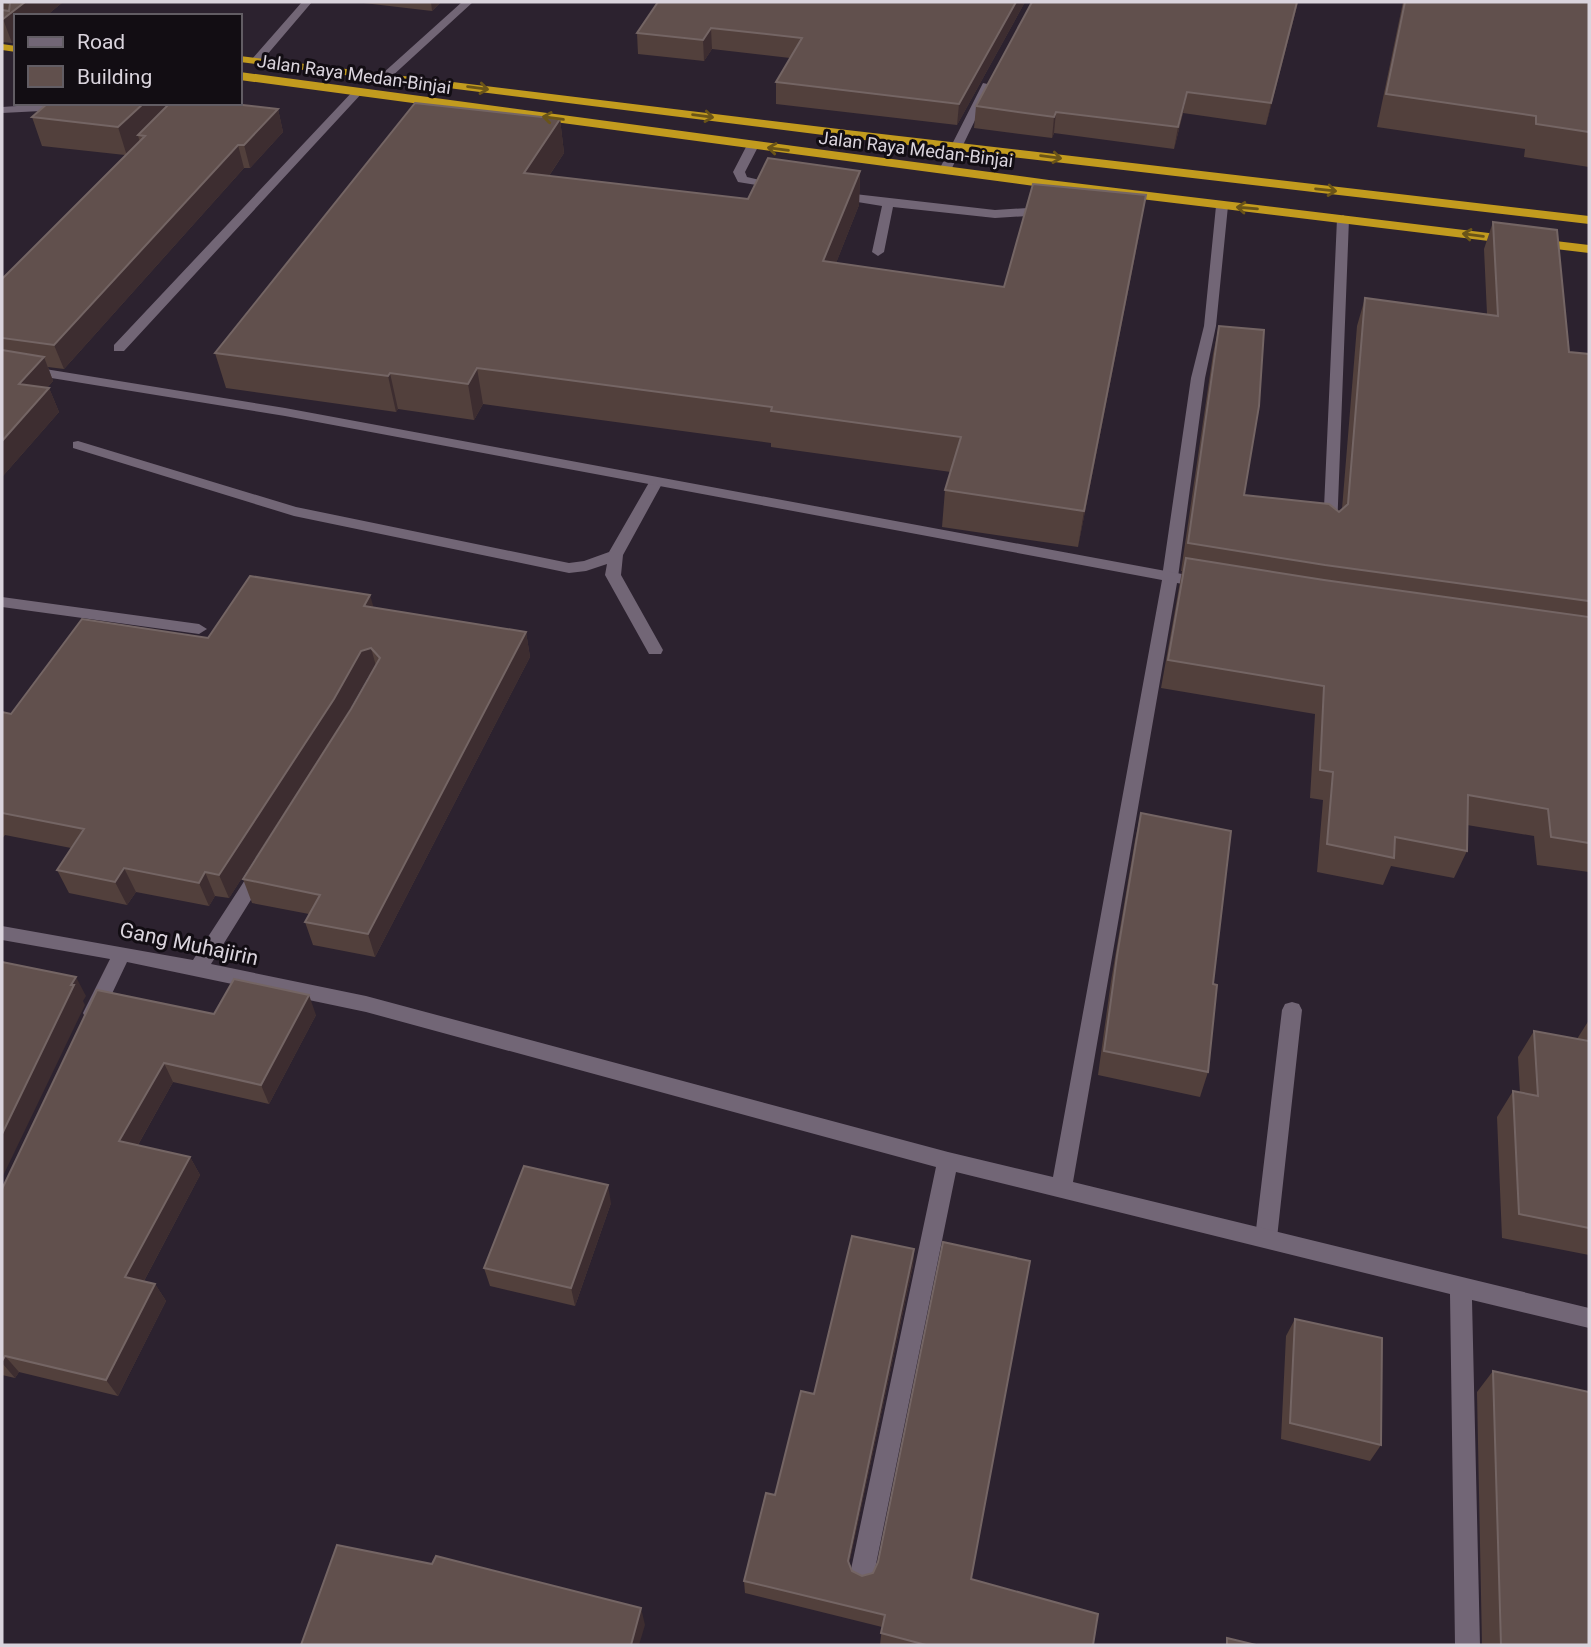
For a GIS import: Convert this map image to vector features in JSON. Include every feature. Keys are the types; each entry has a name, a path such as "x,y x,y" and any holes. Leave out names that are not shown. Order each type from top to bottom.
{"highway":[{"name":"Jalan Raya Medan-Binjai","path":"242,58 1276,185 1589,220"},
{"name":"Jalan Raya Medan-Binjai","path":"242,76 1222,206 1589,249"},
{"path":"1274,211 1276,185"}],"street":[{"path":"256,61 307,2"},
{"path":"386,76 468,2"},
{"path":"946,170 996,70"},
{"path":"119,348 358,92"},
{"path":"2,110 50,105"},
{"path":"753,145 739,172 742,180 792,190"},
{"path":"819,194 888,204 995,214 1044,211"},
{"path":"878,252 888,204"},
{"path":"1061,1189 1170,577 1198,378 1210,327 1222,206"},
{"path":"1330,532 1343,219"},
{"path":"2,366 298,414 1220,585"},
{"path":"78,445 294,512 569,568 586,566 615,555"},
{"path":"655,650 613,575 615,555 656,482"},
{"path":"2,602 199,629"},
{"path":"198,969 272,852"},
{"name":"Gang Muhajirin","path":"2,933 122,953 366,1004 948,1161 1589,1318"},
{"path":"86,1029 122,953"},
{"path":"1266,1238 1292,1010"},
{"path":"862,1574 948,1161"},
{"path":"1461,1286 1468,1645"}],"building":[{"path":"4,2 25,2 2,19 2,10 9,11 10,3"},
{"path":"658,2 1016,2 959,104 776,82 802,38 711,28 703,40 637,33"},
{"path":"1032,2 1297,2 1271,103 1187,92 1178,127 1056,112 1054,117 976,106"},
{"path":"1405,2 1589,2 1589,132 1536,124 1536,116 1386,94"},
{"path":"415,103 560,119 524,173 748,199 768,158 860,171 823,261 1004,287 1033,184 1146,195 1084,511 945,490 961,437 771,411 772,407 477,368 468,384 215,353"},
{"path":"46,105 142,105 118,127 32,117"},
{"path":"168,105 242,105 278,109 244,145 238,145 54,345 2,338 2,279 145,136 138,135"},
{"path":"1493,222 1557,230 1569,352 1589,354 1589,601 1325,565 1188,543 1219,326 1264,330 1259,406 1244,495 1329,504 1339,512 1348,504 1365,298 1498,316"},
{"path":"2,350 44,357 19,384 49,388 2,441"},
{"path":"1186,558 1589,617 1589,843 1551,837 1548,809 1468,795 1467,851 1395,837 1394,858 1327,844 1333,772 1320,770 1324,686 1168,660"},
{"path":"250,576 370,595 364,606 526,632 368,934 305,922 320,895 243,879 351,709 380,658 371,648 361,651 334,699 219,875 205,872 199,883 124,868 115,882 57,870 84,829 2,813 2,712 11,714 82,619 208,638"},
{"path":"1141,813 1231,831 1213,984 1217,985 1208,1072 1104,1051"},
{"path":"2,962 76,977 2,1134"},
{"path":"234,979 309,995 261,1085 164,1063 119,1141 190,1157 125,1277 155,1284 106,1380 5,1356 2,1361 2,1189 97,990 214,1014"},
{"path":"1534,1031 1589,1041 1589,1228 1519,1214 1513,1091 1538,1096"},
{"path":"524,1166 608,1185 571,1288 484,1268"},
{"path":"852,1236 914,1249 848,1561 852,1571 862,1576 873,1573 878,1562 943,1242 1030,1261 971,1579 1098,1614 1093,1645 926,1645 881,1633 885,1615 744,1581 766,1493 775,1495 801,1391 814,1394"},
{"path":"1295,1319 1382,1338 1381,1445 1290,1423"},
{"path":"1493,1371 1589,1392 1589,1645 1501,1645"},
{"path":"337,1545 432,1564 436,1556 641,1608 631,1645 301,1645"},
{"path":"1227,1638 1256,1645 1227,1645"}]}
